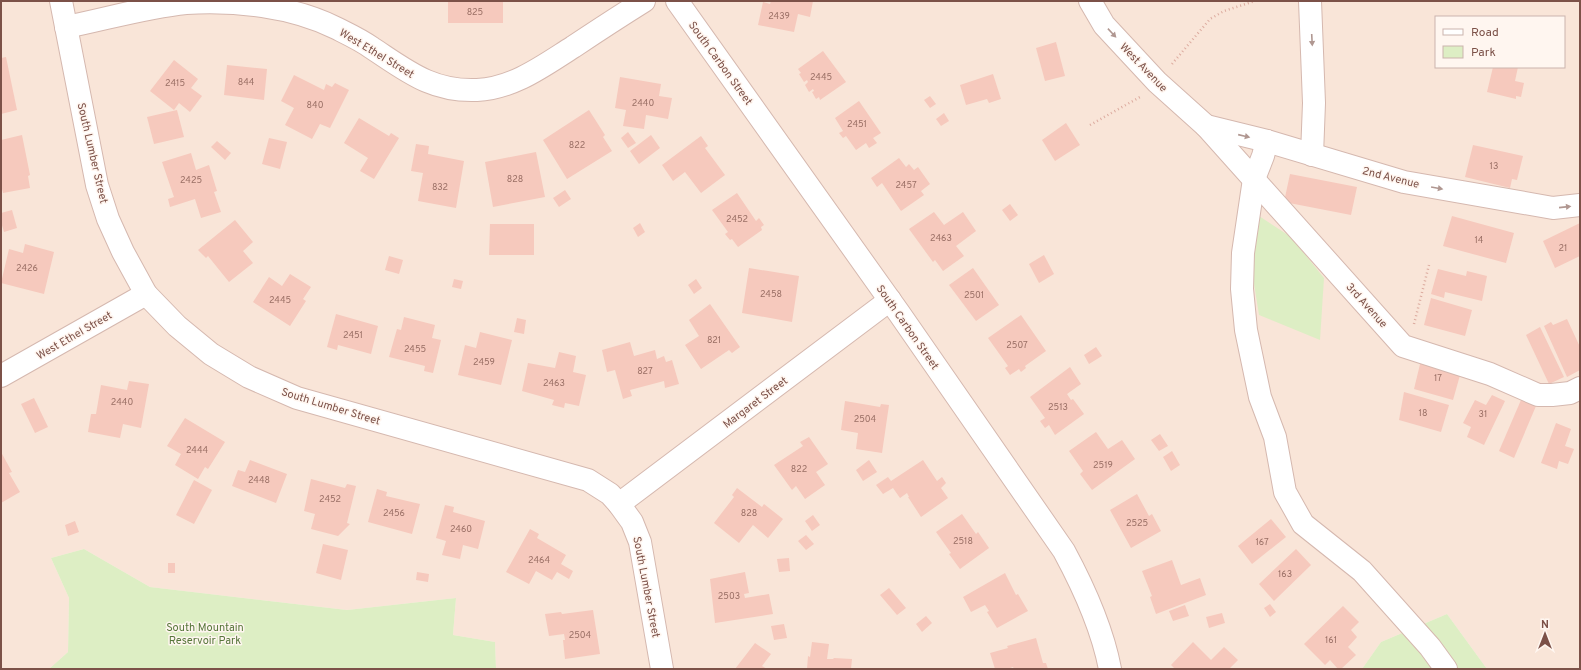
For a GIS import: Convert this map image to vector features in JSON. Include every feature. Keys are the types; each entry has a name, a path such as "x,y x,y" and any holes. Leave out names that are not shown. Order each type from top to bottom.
{"street":[{"name":"South Lumber Street","path":"61,1 98,185 108,219 122,252 146,294 182,331 211,354 249,377 297,398 588,480 610,494 632,522 640,542 662,669"},
{"name":"West Ethel Street","path":"66,27 186,3 227,2 268,6 335,27 371,47 399,67 424,81 452,89 478,90 502,86 525,77 644,1"},
{"name":"South Carbon Street","path":"676,1 890,300 1064,551 1082,584 1100,631 1110,669"},
{"name":"West Avenue","path":"1090,1 1104,25 1157,82 1206,126"},
{"path":"1310,1 1314,103 1312,155"},
{"name":"2nd Avenue","path":"1206,126 1267,141 1404,182 1553,208 1580,205"},
{"name":"3rd Avenue","path":"1206,126 1404,346"},
{"path":"1267,141 1254,179 1243,253 1242,289 1246,323 1260,397 1275,437 1285,492 1303,524 1362,570 1430,647 1446,669"},
{"name":"West Ethel Street","path":"1,376 146,294"},
{"name":"Margaret Street","path":"619,504 890,300"},
{"path":"1404,346 1490,374 1538,395 1564,394 1580,388"}],"path":[{"path":"1404,346 1416,319 1430,265"}],"shaded area":[{"path":"1,1 1580,1 1580,669 1487,669 1447,614 1381,642 1362,669 496,669 495,642 453,635 456,598 347,610 150,587 84,549 51,558 69,598 68,652 49,669 1,669"}],"green space":[{"path":"1259,216 1291,237 1324,278 1320,340 1259,315 1251,265"},
{"name":"South Mountain Reservoir Park","path":"84,549 150,587 347,610 456,598 453,635 495,642 496,669 49,669 68,652 69,598 51,558"},
{"path":"1447,614 1487,669 1362,669 1381,642"}],"building":[{"path":"448,1 503,1 503,23 448,23"},
{"path":"771,1 813,1 810,17 798,14 794,32 758,25 763,2 770,4"},
{"path":"1056,42 1065,76 1045,81 1036,48"},
{"path":"823,51 846,82 820,100 819,97 816,99 812,92 814,91 813,89 809,92 805,85 808,82 807,80 804,82 798,69"},
{"path":"6,57 17,110 1,114 1,58"},
{"path":"174,60 198,79 191,88 202,96 190,112 179,103 174,110 150,91"},
{"path":"227,65 267,69 264,100 224,95"},
{"path":"1493,68 1518,68 1515,81 1524,83 1521,97 1516,96 1516,99 1487,92"},
{"path":"993,74 1001,99 989,103 987,99 966,105 960,85"},
{"path":"294,75 324,90 326,84 332,87 335,83 349,90 330,128 320,124 312,139 285,125 294,108 281,101"},
{"path":"620,77 661,84 659,96 672,98 668,119 646,115 644,129 623,126 626,110 615,108"},
{"path":"930,96 936,104 930,108 924,100"},
{"path":"859,101 881,133 873,138 877,143 869,148 866,143 856,150 846,136 843,138 839,133 843,131 835,118"},
{"path":"177,110 184,137 154,144 147,117"},
{"path":"589,110 605,135 603,137 612,151 567,179 543,140"},
{"path":"944,113 949,121 941,126 936,119"},
{"path":"359,118 389,136 391,133 399,138 374,179 360,171 368,158 344,143"},
{"path":"1066,123 1080,145 1055,161 1042,140"},
{"path":"628,132 636,143 628,148 621,138"},
{"path":"22,135 30,175 28,176 30,188 3,193 1,185 1,140"},
{"path":"651,135 660,148 639,164 630,151"},
{"path":"701,136 708,146 705,148 725,175 701,193 685,172 673,181 662,165"},
{"path":"269,138 287,142 280,169 262,164"},
{"path":"217,141 231,153 225,160 211,147"},
{"path":"416,144 429,146 428,154 464,161 456,208 418,201 423,173 411,171"},
{"path":"1473,145 1523,156 1517,180 1512,179 1510,188 1465,177"},
{"path":"536,152 545,197 493,207 485,162"},
{"path":"191,153 196,170 209,165 217,191 214,192 221,212 201,218 195,199 170,207 168,199 174,197 162,162"},
{"path":"899,158 906,167 909,164 914,170 918,167 930,184 921,191 924,195 901,211 882,183 877,187 871,178"},
{"path":"1290,174 1357,187 1351,215 1284,202"},
{"path":"565,190 571,199 559,207 553,198"},
{"path":"737,193 756,221 759,218 764,225 761,227 762,230 738,247 732,239 730,240 725,234 728,232 712,210"},
{"path":"1010,204 1018,215 1010,221 1002,210"},
{"path":"12,210 17,228 4,232 1,222 1,213"},
{"path":"934,212 944,225 963,212 976,231 956,246 964,256 943,271 935,260 933,262 909,229"},
{"path":"1452,216 1514,233 1506,263 1443,246"},
{"path":"235,220 253,242 243,251 253,263 229,282 208,256 206,258 198,250"},
{"path":"640,223 645,232 638,237 633,228"},
{"path":"1580,223 1580,256 1555,268 1543,241"},
{"path":"490,224 534,224 534,255 489,255"},
{"path":"25,244 54,252 44,294 1,283 9,249 23,253"},
{"path":"1044,255 1054,274 1039,283 1029,264"},
{"path":"389,256 403,260 399,274 385,270"},
{"path":"749,268 799,276 792,322 742,313"},
{"path":"973,268 999,305 976,321 949,285"},
{"path":"1438,269 1466,276 1467,271 1487,276 1482,301 1445,292 1444,298 1431,294"},
{"path":"290,274 311,287 303,299 306,301 290,326 253,302 269,277 282,286"},
{"path":"454,279 463,281 461,289 452,287"},
{"path":"696,279 702,288 694,294 688,285"},
{"path":"1431,298 1472,310 1465,336 1424,325"},
{"path":"710,304 740,347 732,353 729,350 701,369 685,345 699,336 689,320"},
{"path":"336,314 378,326 371,354 338,345 337,350 327,347"},
{"path":"1021,315 1046,351 1025,366 1026,368 1021,372 1019,369 1010,375 1005,368 1008,366 988,338"},
{"path":"404,317 435,325 432,338 441,340 433,373 424,371 425,366 389,357 397,329 401,330"},
{"path":"517,318 526,320 524,334 514,332"},
{"path":"1567,319 1580,347 1580,370 1567,377 1544,326 1551,322 1553,325"},
{"path":"1540,327 1564,377 1549,384 1526,335"},
{"path":"480,332 512,340 501,385 458,375 465,345 476,348"},
{"path":"630,342 634,356 655,350 657,359 664,356 666,362 672,360 679,384 665,388 664,381 630,390 632,396 623,399 615,370 607,372 602,350"},
{"path":"1096,347 1102,356 1089,364 1084,355"},
{"path":"559,352 576,356 573,372 586,375 579,406 565,403 564,408 552,405 554,400 522,391 528,363 555,368"},
{"path":"1422,356 1462,368 1453,400 1414,389"},
{"path":"1070,367 1081,384 1067,394 1071,400 1073,399 1084,414 1055,435 1049,425 1045,428 1040,421 1045,418 1030,397"},
{"path":"129,381 149,384 141,428 123,424 120,438 88,432 91,414 96,414 101,385 127,390"},
{"path":"1404,392 1449,405 1441,432 1399,420"},
{"path":"1492,395 1505,401 1484,445 1467,437 1471,427 1463,423 1475,400 1486,405"},
{"path":"34,398 48,427 35,433 21,404"},
{"path":"1521,400 1536,406 1514,458 1499,451"},
{"path":"845,401 880,407 881,404 889,405 882,453 856,449 858,433 841,430"},
{"path":"185,418 225,442 208,469 205,467 198,479 175,465 181,454 167,446"},
{"path":"1556,423 1571,429 1565,446 1574,449 1568,464 1559,461 1557,469 1541,463"},
{"path":"1096,432 1108,449 1122,440 1135,459 1092,490 1080,474 1083,471 1069,451"},
{"path":"1160,434 1168,446 1159,451 1151,440"},
{"path":"809,437 828,464 816,472 825,485 805,499 796,486 792,490 774,465 803,446 800,442"},
{"path":"1172,451 1180,465 1171,471 1163,457"},
{"path":"1,452 12,472 9,473 20,492 1,503"},
{"path":"250,460 287,474 276,503 232,486 238,470 245,472"},
{"path":"869,460 877,472 863,481 856,470"},
{"path":"923,460 937,481 942,477 946,483 941,488 948,498 921,517 907,493 900,498 893,488 883,494 876,485 888,477 891,481"},
{"path":"311,479 345,488 347,484 356,486 347,523 350,524 338,536 311,529 315,514 304,511"},
{"path":"194,480 212,490 194,524 176,515"},
{"path":"737,488 762,507 764,504 783,519 768,538 753,525 739,543 714,523 734,497 732,495"},
{"path":"377,489 387,492 386,496 420,504 412,534 368,522"},
{"path":"1137,494 1149,516 1152,514 1161,531 1131,548 1110,510"},
{"path":"445,505 454,507 453,512 485,521 478,549 463,545 460,559 442,555 446,541 436,538"},
{"path":"962,514 976,534 978,532 989,548 960,569 936,532"},
{"path":"813,515 820,525 812,531 805,521"},
{"path":"1271,519 1286,537 1252,564 1238,546"},
{"path":"75,521 79,532 68,536 65,525"},
{"path":"530,529 539,534 537,538 566,555 561,564 573,571 569,579 557,572 552,580 536,571 529,584 506,572"},
{"path":"806,535 814,544 806,550 798,541"},
{"path":"323,544 348,550 341,580 316,573"},
{"path":"1296,549 1311,565 1274,601 1259,584"},
{"path":"789,558 790,571 779,572 777,559"},
{"path":"1172,560 1181,585 1200,578 1206,595 1156,614 1150,597 1152,596 1142,571"},
{"path":"168,563 175,563 175,573 168,573"},
{"path":"417,572 429,574 428,582 416,580"},
{"path":"745,572 749,593 744,594 745,598 769,594 773,614 715,623 710,579"},
{"path":"1005,573 1016,595 1018,594 1028,611 997,628 987,612 989,611 985,605 971,612 963,597"},
{"path":"889,588 906,608 897,615 880,595"},
{"path":"1270,604 1276,612 1270,617 1264,608"},
{"path":"1185,605 1189,616 1173,621 1169,611"},
{"path":"1343,606 1359,622 1351,630 1357,637 1348,647 1356,655 1341,669 1338,669 1330,660 1325,665 1304,644"},
{"path":"593,610 600,654 565,659 563,640 565,640 564,634 549,636 545,614 561,612 562,614"},
{"path":"1222,613 1225,623 1209,628 1206,617"},
{"path":"926,616 932,623 922,632 916,624"},
{"path":"784,624 787,638 774,640 771,626"},
{"path":"1036,638 1043,663 1046,663 1048,669 1014,669 1013,667 1007,669 995,669 990,653 1008,648 1007,646"},
{"path":"812,642 829,644 827,659 852,659 851,669 807,669 808,656 810,657"},
{"path":"1193,642 1211,660 1224,647 1238,660 1229,669 1175,669 1171,665"},
{"path":"755,643 771,654 762,666 767,669 735,669"}]}
